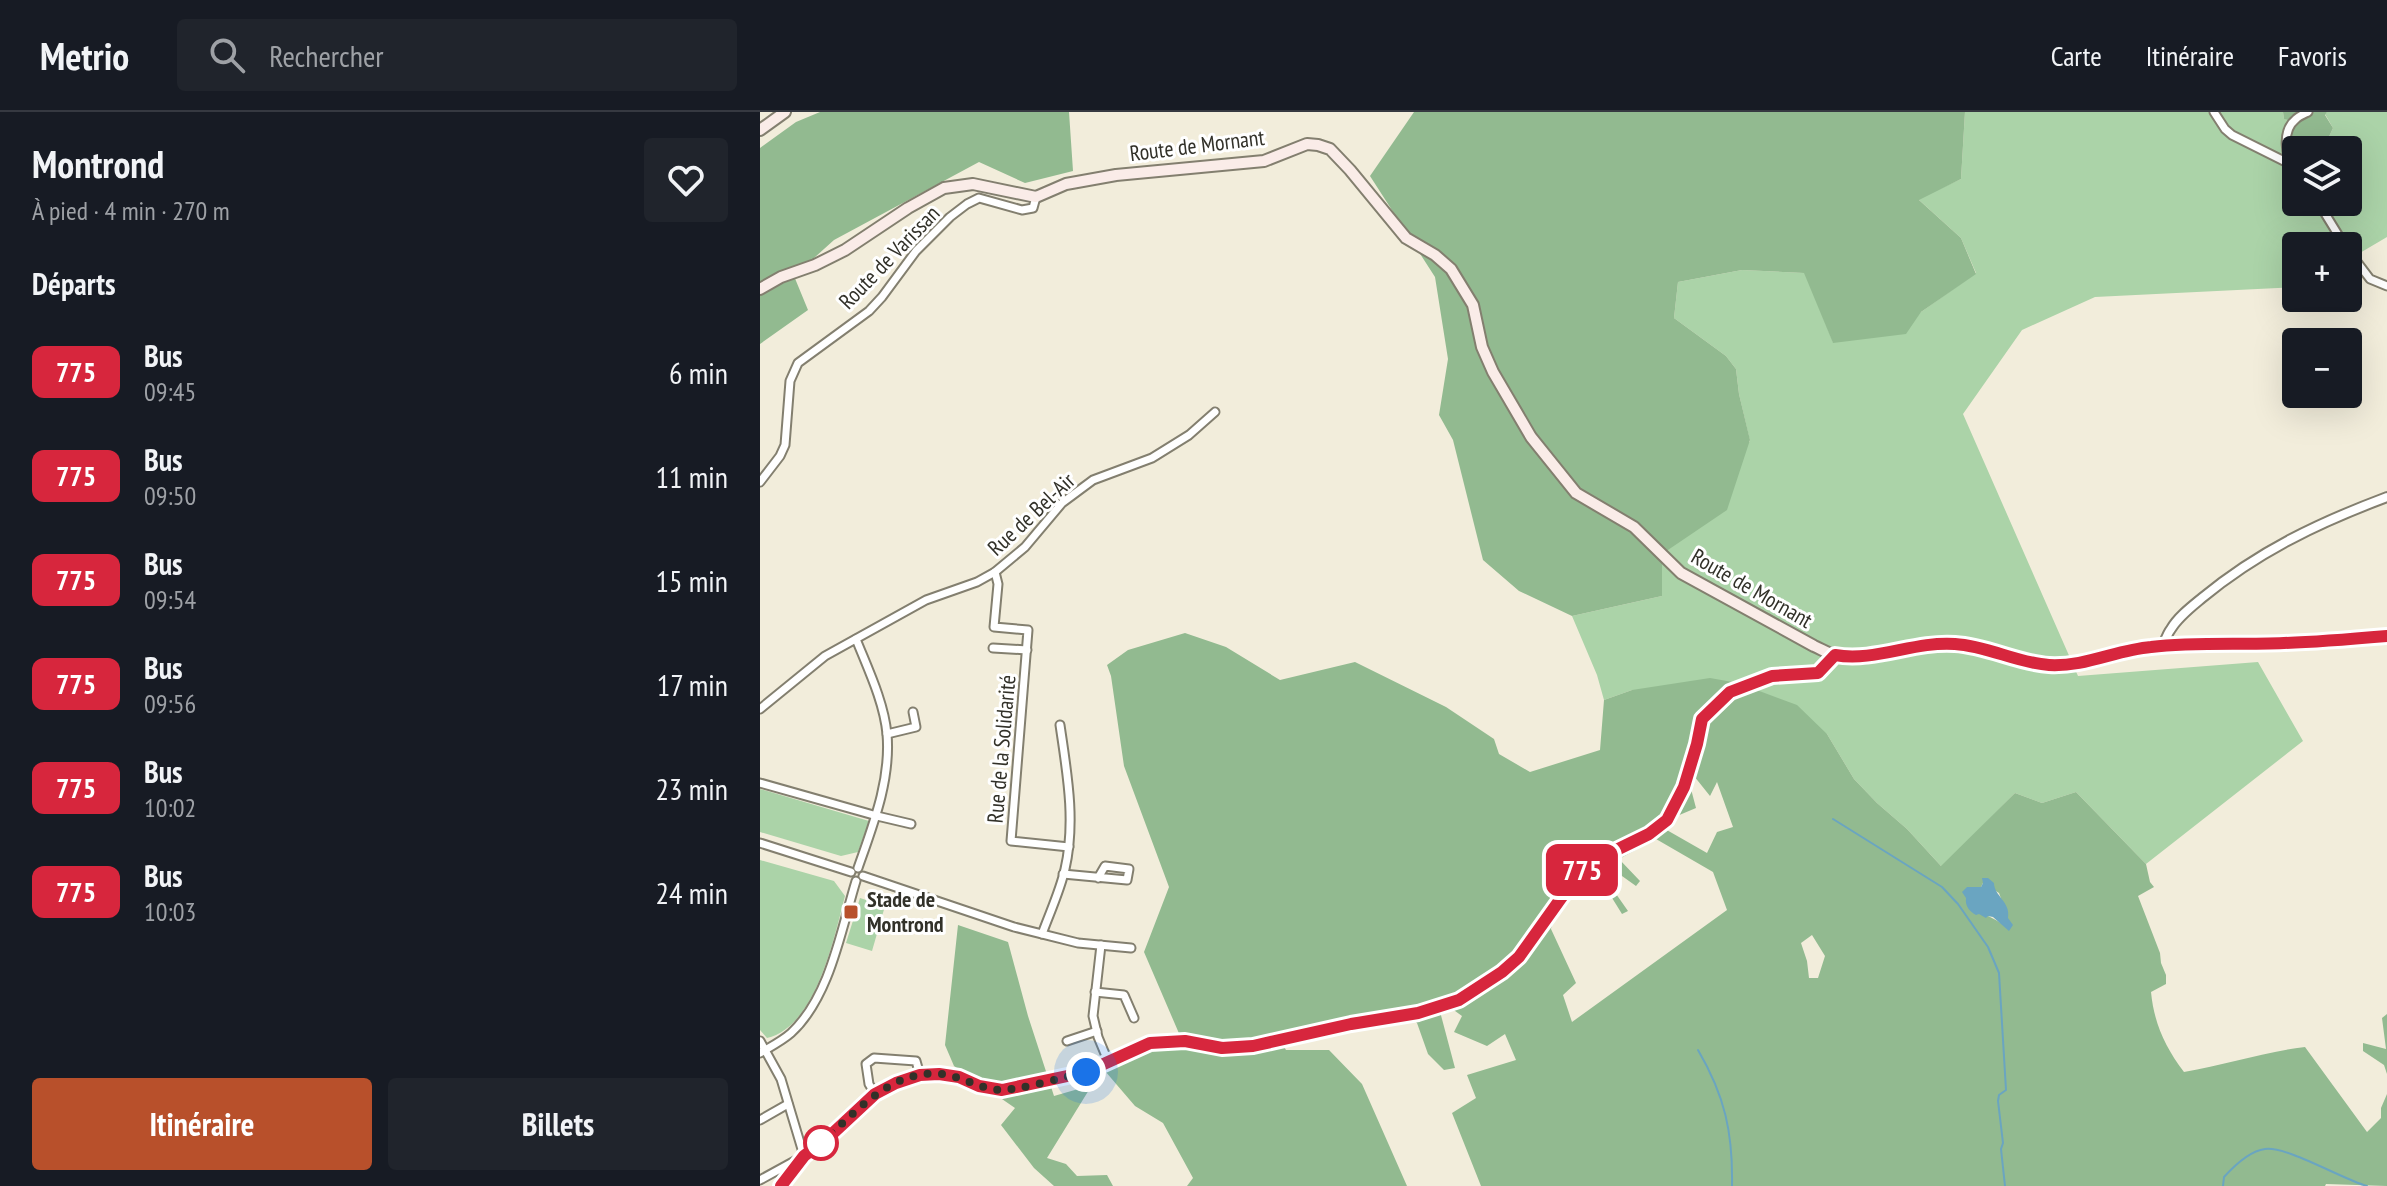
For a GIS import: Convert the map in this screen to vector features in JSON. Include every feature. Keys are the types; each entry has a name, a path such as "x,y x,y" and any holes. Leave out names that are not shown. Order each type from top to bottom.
{"main road":[{"path":"760,130 785,112"},
{"name":"Route de Mornant","path":"1036,197 1066,184 1116,175 1264,161 1307,144 1330,149 1406,238 1435,255 1451,269 1473,305 1482,347 1493,372 1531,437 1576,493 1634,527 1681,573 1835,655 1857,657 1953,643 1975,646 2024,661 2069,665 2148,647 2387,636"},
{"path":"760,289 845,250 944,188 973,184 1036,197"}],"street":[{"path":"2214,112 2232,135 2282,161"},
{"path":"2287,136 2288,129 2296,119 2308,112"},
{"name":"Route de Varissan","path":"760,482 785,445 790,381 798,363 869,311 916,251 967,204 979,198 1022,210 1033,208 1036,197"},
{"path":"2362,269 2370,279 2387,286"},
{"name":"Rue de Bel-Air","path":"760,709 825,656 926,600 977,582 995,572 1025,547 1062,503 1093,480 1152,458 1189,435 1215,412"},
{"path":"2163,646 2171,627 2216,586 2283,542 2387,497"},
{"name":"Rue de Bel-Air","path":"995,572 998,584 994,627 1028,630 1027,650"},
{"path":"763,1051 789,1035 816,1001 829,969 885,782 887,734 883,714 856,639"},
{"path":"993,648 1027,650"},
{"name":"Rue de la Solidarité","path":"1027,650 1011,841 1069,847"},
{"path":"760,1180 804,1156 875,1094 920,1075 959,1077 979,1086 1002,1090 1086,1072 1150,1043 1185,1041 1222,1048 1253,1046 1418,1013 1459,1000 1519,957 1579,873 1611,852 1649,834 1667,820 1684,787 1702,719 1730,692 1772,676 1818,673 1835,655"},
{"path":"887,734 916,727 913,712"},
{"path":"1042,934 1069,847 1070,800 1060,725"},
{"path":"760,783 911,824"},
{"path":"760,843 1014,927 1078,943 1131,948"},
{"path":"1063,874 1098,878"},
{"path":"1101,945 1093,1016 1108,1061"},
{"path":"1095,992 1124,995 1134,1018"},
{"path":"1067,1041 1097,1031"},
{"path":"760,1041 781,1079 804,1156"},
{"path":"875,1094 869,1084 866,1064 874,1058 916,1061 920,1075"},
{"path":"760,1120 788,1104"},
{"path":"781,1186 804,1156"}],"green space":[{"path":"820,112 1069,112 1073,171 1025,183 979,162 834,240 794,276 808,310 760,344 760,148 796,122"},
{"path":"1414,112 1965,112 1961,179 1919,200 1961,238 1976,274 1921,312 1906,334 1833,343 1804,273 1742,270 1678,282 1674,318 1726,356 1736,369 1750,440 1727,510 1662,554 1662,596 1572,616 1519,591 1483,560 1453,440 1439,415 1448,359 1435,277 1370,176"},
{"path":"1965,112 2283,112 2284,119 2297,121 2289,136 2282,136 2282,216 2362,216 2362,136 2329,136 2333,128 2325,114 2387,112 2387,237 2362,252 2362,232 2282,232 2282,288 2095,297 2022,330 1963,414 2078,676 2258,662 2303,741 2146,864 2076,792 2042,803 2015,793 1942,867 1854,779 1827,734 1632,690 1604,700 1572,616 1662,596 1662,554 1750,441 1736,369 1726,356 1674,318 1678,282 1742,270 1805,273 1833,342 1921,312 1976,273 1961,238 1918,199 1961,179"},
{"path":"2283,112 2327,112 2325,115 2333,128 2329,136 2289,136 2296,122 2284,119"},
{"path":"1185,633 1226,647 1280,680 1355,662 1446,707 1494,739 1499,754 1530,772 1600,750 1604,700 1632,690 1710,678 1738,683 1797,705 1827,734 1854,779 1941,866 2015,793 2042,803 2076,792 2146,864 2154,887 2138,896 2166,975 2166,984 2151,992 2152,1003 2162,1034 2184,1072 2305,1047 2367,1132 2381,1118 2381,1108 2387,1094 2387,1186 1481,1186 1452,1113 1476,1098 1467,1075 1516,1060 1505,1034 1487,1046 1454,1032 1462,1016 1444,1003 1438,1004 1455,1068 1444,1070 1428,1054 1417,1023 1400,1008 1278,1037 1286,1050 1329,1050 1362,1084 1407,1186 1187,1186 1193,1178 1163,1123 1135,1106 1105,1071 1151,1047 1184,1045 1144,952 1169,887 1124,766 1107,665 1128,650","holes":["1694,776 1710,796 1717,782 1733,827 1717,832 1707,853 1665,829 1677,816 1696,808 1691,789","1656,839 1713,872 1727,910 1572,1022 1563,995 1576,983 1551,929 1557,896 1579,869 1604,885 1622,914 1628,911 1607,881 1615,871 1636,886 1640,881 1619,859","1983,883 1999,893 2008,918 2002,924 1975,908 1967,898 1965,891 1971,887 1981,887","1812,935 1825,956 1818,978 1809,978 1801,943"]},
{"path":"760,789 869,821 858,852 841,856 760,832"},
{"path":"760,860 834,881 845,896 828,956 810,999 784,1030 767,1038 760,1030"},
{"path":"860,898 885,906 872,951 846,943"},
{"path":"958,925 1008,942 1054,1096 1092,1085 1047,1158 1066,1164 1077,1176 1107,1175 1113,1186 1054,1186 1034,1168 1001,1125 1015,1108 954,1066 945,1045"},
{"path":"2387,1014 2387,1074 2384,1065 2363,1051 2363,1043 2386,1049 2382,1018"}],"water":[{"path":"1982,878 1994,883 2007,908 2013,925 2009,931 1993,917 1986,918 1969,910 1962,892 1967,887 1981,887"}],"waterway":[{"path":"1833,819 1942,887 1988,947 1999,973 2006,1090 1999,1095 1998,1101 2005,1186"},
{"path":"1698,1050 1715,1083 1726,1115 1732,1186"},
{"path":"2223,1186 2224,1177 2237,1164 2265,1149 2287,1153 2367,1186"}],"bus line":[{"name":"775","path":"781,1186 804,1156 875,1094 920,1075 959,1077 979,1086 1002,1090 1086,1072 1150,1043 1168,1040 1222,1048 1253,1046 1418,1013 1459,1000 1519,957 1579,873 1606,855 1649,834 1667,820 1684,787 1702,719 1730,692 1772,676 1818,673 1835,655 1857,657 1953,643 1975,646 2024,661 2069,665 2148,647 2387,636"}],"place":[{"name":"Stade de Montrond","path":"851,912"}],"route":[{"path":"821,1143 875,1094 920,1075 959,1077 979,1086 1002,1090 1086,1072"}]}
